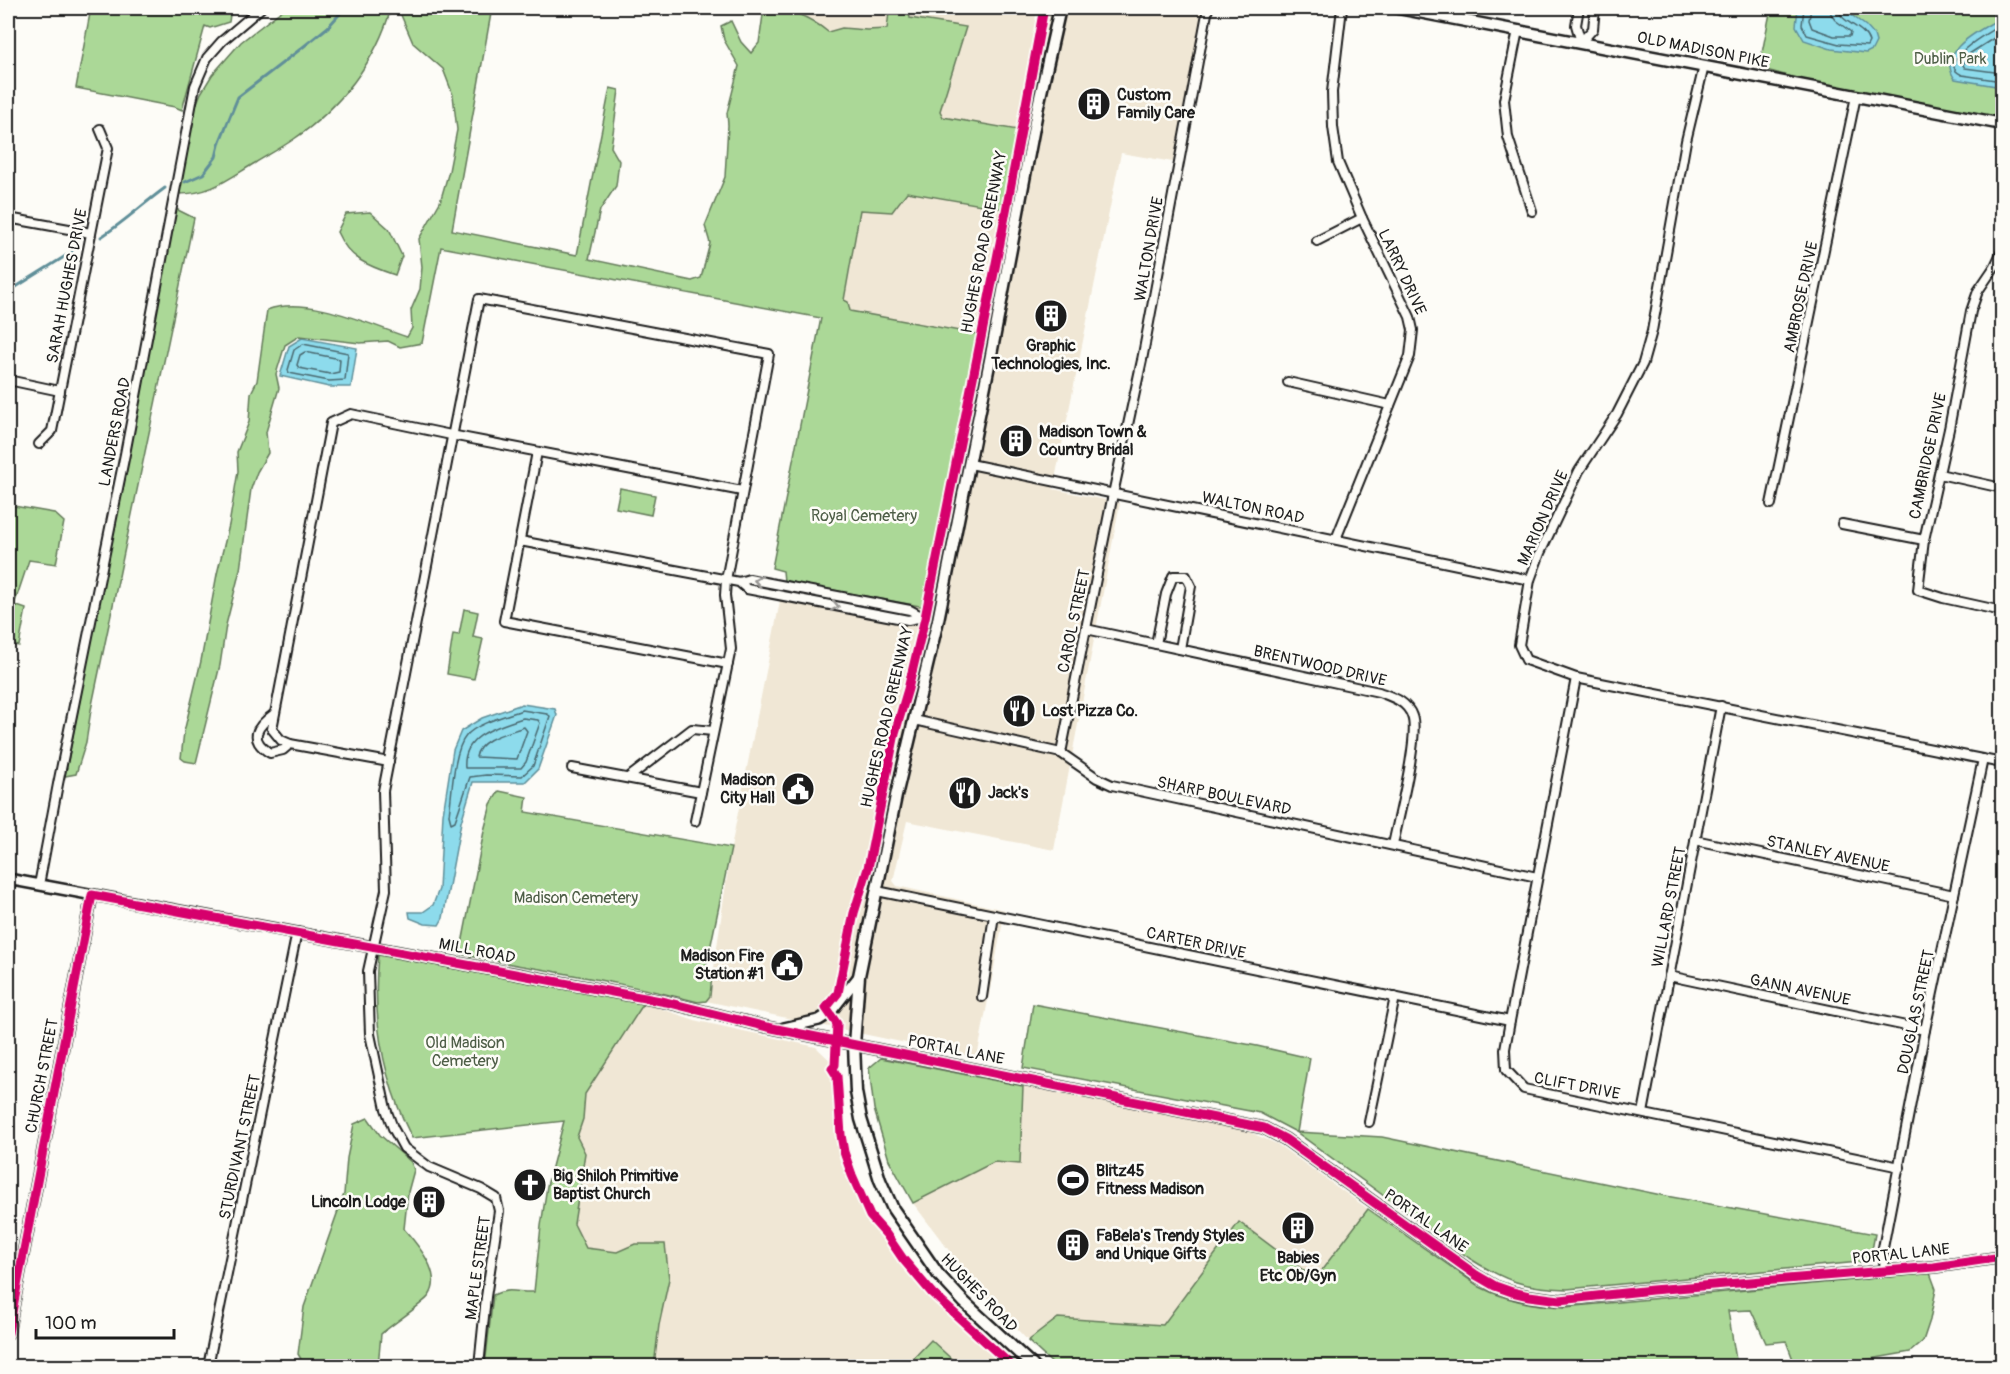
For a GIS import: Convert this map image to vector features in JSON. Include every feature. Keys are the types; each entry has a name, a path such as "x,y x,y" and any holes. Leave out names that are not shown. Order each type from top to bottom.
{"main road":[{"name":"HUGHES ROAD","path":"1033,1366 964,1302 938,1274 893,1209 880,1180 861,1119 856,1092 854,1016 859,976 970,464 1038,106 1060,8"},
{"name":"OLD MADISON PIKE","path":"1398,8 2002,124"}],"street":[{"name":"LANDERS ROAD","path":"39,885 125,454 195,86 207,58 222,41 261,8"},
{"name":"WALTON DRIVE","path":"1113,494 1142,360 1208,8"},
{"name":"LARRY DRIVE","path":"1336,539 1410,356 1413,330 1410,317 1362,218 1338,162 1333,127 1332,92 1342,8"},
{"path":"1579,8 1576,25 1581,42"},
{"path":"1581,42 1593,29 1595,8"},
{"path":"1518,30 1504,100 1508,137 1532,211"},
{"name":"MARION DRIVE","path":"1704,66 1686,141 1652,331 1643,363 1617,414 1579,471 1540,554 1530,580 1519,645 1526,660 1576,678 2002,763"},
{"name":"AMBROSE DRIVE","path":"1771,504 1856,96"},
{"name":"SARAH HUGHES DRIVE","path":"39,444 52,431 108,148 100,129"},
{"path":"8,218 91,233"},
{"path":"1317,241 1362,218"},
{"name":"CAMBRIDGE DRIVE","path":"2002,251 1978,291 1971,311 1924,540 1918,590 2002,611"},
{"path":"373,947 386,890 383,791 479,299 769,354 726,580 725,595 731,649 695,821"},
{"path":"8,381 60,391"},
{"path":"1288,382 1390,405"},
{"path":"389,762 290,744 275,735 272,729 331,423 351,414 742,491"},
{"path":"537,452 504,621 728,664"},
{"name":"WALTON ROAD","path":"970,464 1530,580"},
{"path":"1939,474 2002,488"},
{"name":"CAROL STREET","path":"1061,753 1113,494"},
{"path":"1842,524 1924,540"},
{"path":"520,541 726,580 739,582 749,579 909,610 923,617 938,620"},
{"path":"1156,644 1166,594 1173,576 1186,576 1191,586 1180,649"},
{"path":"739,582 747,589 908,620 923,617"},
{"path":"809,601 811,591"},
{"name":"BRENTWOOD DRIVE","path":"1086,629 1379,692 1401,701 1412,715 1414,736 1393,845"},
{"name":"CLIFT DRIVE","path":"1576,678 1510,1021 1505,1049 1506,1070 1524,1089 1900,1167"},
{"name":"WILLARD STREET","path":"1643,1113 1721,706"},
{"path":"274,714 256,732 256,740 270,753 284,750 290,744"},
{"name":"SHARP BOULEVARD","path":"914,720 1061,753 1097,778 1112,785 1537,877"},
{"path":"628,778 692,729 714,731"},
{"name":"DOUGLAS STREET","path":"1886,1272 1883,1248 1925,1030 1983,759"},
{"path":"572,768 701,792"},
{"name":"STANLEY AVENUE","path":"1695,840 1954,895"},
{"name":"MILL ROAD","path":"8,879 666,1002 854,1045"},
{"name":"CARTER DRIVE","path":"877,891 1510,1021"},
{"name":"CHURCH STREET","path":"8,1333 93,896"},
{"path":"982,997 994,915"},
{"name":"STURDIVANT STREET","path":"208,1366 297,932"},
{"name":"MAPLE STREET","path":"373,947 368,971 370,1034 386,1109 393,1128 404,1148 417,1159 429,1167 481,1189 496,1198 499,1211 478,1366"},
{"path":"778,1029 819,1020 830,1013 859,976"},
{"name":"GANN AVENUE","path":"1669,976 1925,1030"},
{"path":"1369,1122 1395,997"},
{"name":"PORTAL LANE","path":"854,1045 1264,1128 1285,1139 1476,1275 1494,1286 1529,1296 1560,1300 1663,1289 1886,1272 2002,1257"},
{"path":"8,1262 21,1265"}],"shaded area":[{"path":"774,8 903,8 889,12 887,29 842,28 828,33 815,21"},
{"path":"908,8 1204,8 1173,162 1121,153 1053,489 1120,503 1054,850 907,821 893,881 897,886 1005,910 977,1058 706,1001 710,996 731,848 784,581 925,607 982,335 849,311 843,301 860,210 906,192 1004,209 1018,130 943,117 940,111 966,28 909,18"},
{"path":"644,1003 698,1021 816,1047 839,1069 841,1105 851,1158 863,1194 912,1267 1013,1366 654,1366 659,1325 635,1244 617,1252 586,1248 574,1224 585,1153 577,1137 583,1119 585,1094"},
{"path":"1023,1086 1247,1131 1277,1144 1368,1209 1315,1279 1239,1222 1163,1325 1058,1318 1028,1341 969,1277 913,1203 994,1162 1020,1164"}],"green space":[{"path":"91,8 179,8 201,12 203,8 231,8 229,22 210,28 205,26 182,110 76,88"},
{"path":"285,8 391,8 376,46 354,82 311,127 228,180 201,191 179,194 192,115 201,93 212,75 241,42"},
{"name":"Royal Cemetery","path":"398,8 492,8 452,230 577,255 610,88 619,90 611,147 619,161 616,186 600,210 589,259 692,281 701,278 710,243 705,226 725,177 727,113 739,66 724,40 721,26 731,21 741,42 751,53 759,43 764,8 781,9 798,14 828,32 842,28 887,29 889,12 908,8 910,18 966,27 940,111 943,117 1018,130 1004,209 907,192 892,212 860,210 844,300 848,302 850,311 982,335 925,607 784,581 783,571 772,568 821,318 441,247 422,343 400,347 388,341 360,343 299,336 285,345 276,374 279,388 266,432 268,453 257,472 251,489 240,570 196,763 181,758 184,732 229,525 238,471 237,452 249,422 251,393 257,381 267,310 283,306 319,309 407,337 412,328 411,310 420,289 422,267 419,239 440,202 457,130 453,95 443,69 413,43"},
{"name":"Dublin Park","path":"1771,8 2002,8 2002,119 1818,84 1759,68"},
{"path":"176,209 194,218 86,742 76,774 65,776"},
{"path":"370,212 389,229 402,256 395,275 360,260 347,249 337,232 346,214"},
{"path":"620,488 655,495 651,515 616,508"},
{"path":"8,505 54,513 64,522 56,564 29,560 14,605 26,609 19,646 8,644"},
{"path":"464,609 478,612 473,637 483,639 474,679 447,674 453,634 459,635"},
{"name":"Madison Cemetery","path":"499,791 527,797 525,812 731,848 705,973 712,975 710,996 706,1001 698,1002 609,982 460,954 484,831 491,804"},
{"name":"Old Madison Cemetery","path":"378,955 644,1003 585,1094 583,1119 577,1137 585,1153 574,1224 586,1248 617,1252 635,1244 665,1244 669,1279 659,1325 654,1366 485,1366 493,1295 509,1291 534,1292 547,1186 564,1121 412,1138 394,1094 382,1049 377,1003"},
{"path":"1033,1004 1310,1058 1297,1132 1382,1137 1666,1196 1875,1234 1870,1261 1567,1289 1515,1282 1469,1258 1296,1132 1260,1113 1023,1068"},
{"path":"881,1058 1023,1086 1020,1164 994,1162 913,1203 889,1160 874,1109 869,1068"},
{"path":"368,1118 380,1135 411,1162 414,1170 408,1192 404,1229 427,1260 433,1278 433,1287 426,1299 381,1334 378,1366 305,1366 298,1354 304,1307 344,1194 347,1158 354,1124"},
{"path":"1368,1209 1480,1287 1500,1296 1532,1304 1565,1307 1930,1273 1936,1289 1923,1341 1910,1352 1831,1366 1801,1366 1794,1362 1786,1341 1766,1343 1751,1310 1728,1311 1737,1366 1055,1366 1028,1341 1058,1318 1163,1325 1239,1222 1315,1279"},
{"path":"931,1340 959,1366 906,1366"}],"water":[{"path":"1798,8 1842,8 1874,35 1876,42 1872,50 1866,53 1831,49 1804,40 1796,26"},
{"path":"2002,17 2002,87 1955,79 1950,69 1951,59 1956,50 1973,34"},
{"path":"302,338 357,348 351,387 329,387 280,376 289,346"},
{"path":"522,704 555,709 557,715 538,769 525,782 473,782 461,822 443,918 439,925 425,924 410,918 409,912 423,912 433,905 439,889 443,814 453,750 461,731 482,718"}],"waterway":[{"path":"185,182 203,174 216,157 238,97 328,27 345,8"},
{"path":"101,237 165,188"},
{"path":"8,292 72,252"}],"cycle path":[{"name":"HUGHES ROAD GREENWAY","path":"1012,1366 932,1293 870,1216 844,1152 837,1076 832,1068 835,1065 837,1024 826,1008 838,993 854,913 868,868 895,733 925,618 1000,243 1044,8"},
{"path":"8,1333 92,895 666,1002 767,1027 1264,1128 1285,1139 1476,1275 1495,1286 1529,1296 1560,1300 1652,1290 1934,1267 2002,1257"}],"place":[{"name":"Custom Family Care","path":"1094,104"},
{"name":"Graphic Technologies, Inc.","path":"1051,316"},
{"name":"Madison Town & Country Bridal","path":"1016,441"},
{"name":"Lost Pizza Co.","path":"1019,711"},
{"name":"Madison City Hall","path":"798,789"},
{"name":"Jack's","path":"965,793"},
{"name":"Madison Fire Station #1","path":"787,965"},
{"name":"Blitz45 Fitness Madison","path":"1073,1180"},
{"name":"Big Shiloh Primitive Baptist Church","path":"530,1185"},
{"name":"Lincoln Lodge","path":"429,1202"},
{"name":"Babies Etc Ob/Gyn","path":"1298,1228"},
{"name":"FaBela's Trendy Styles and Unique Gifts","path":"1073,1245"}]}
